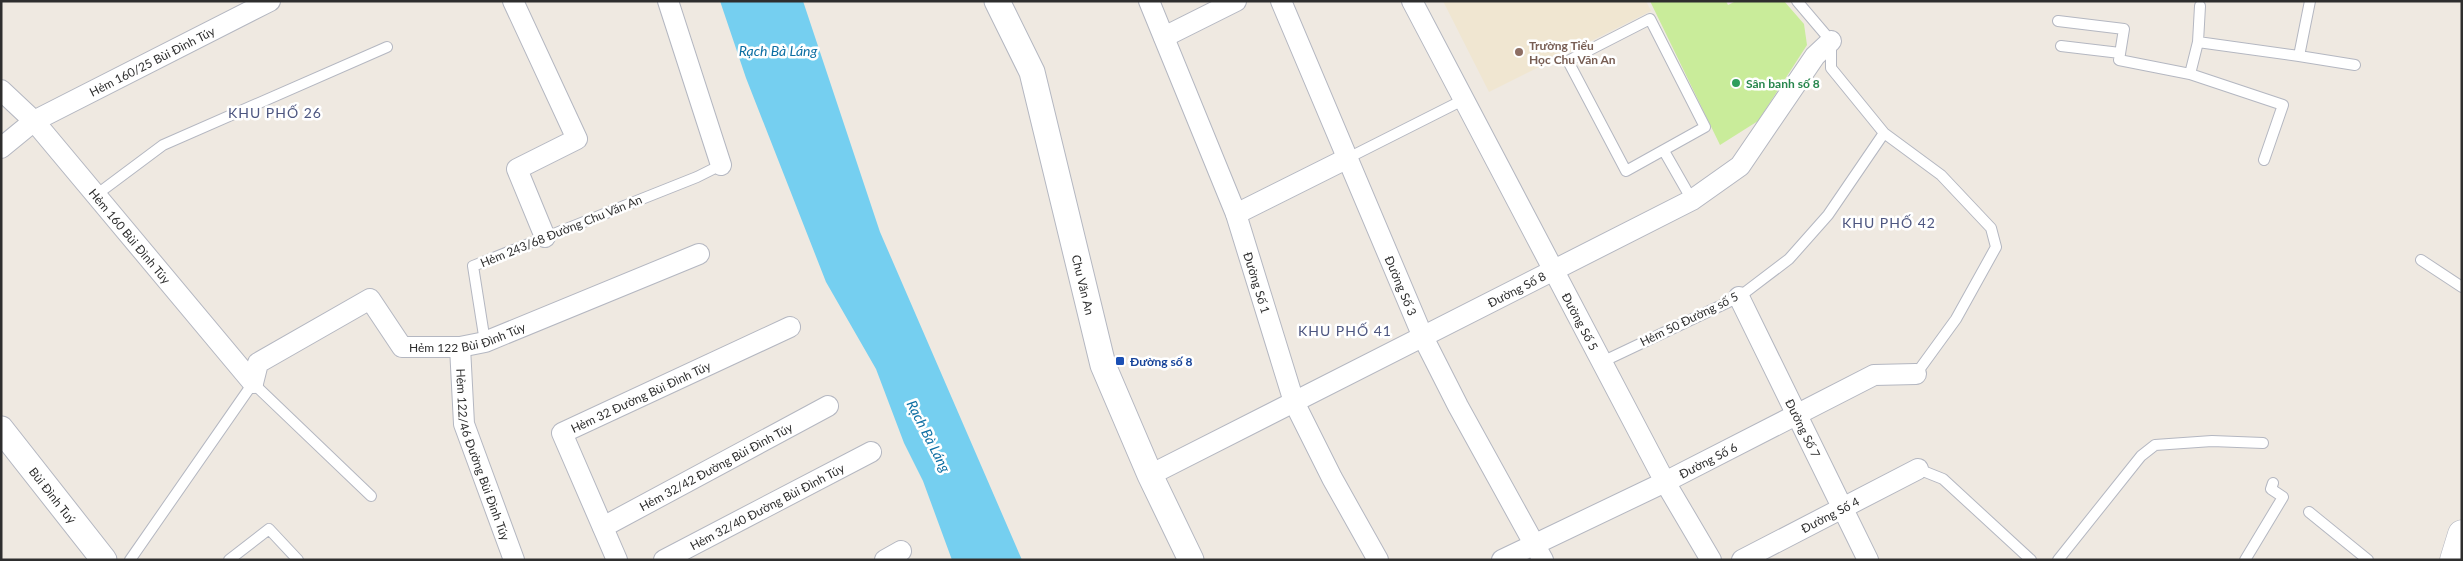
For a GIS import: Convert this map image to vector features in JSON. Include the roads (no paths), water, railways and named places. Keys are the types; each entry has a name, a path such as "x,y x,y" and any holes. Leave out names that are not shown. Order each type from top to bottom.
{"main road":[{"path":"2454,560 2462,534"}],"street":[{"name":"Hẻm 160/25 Bùi Đình Túy","path":"34,122 270,1"},
{"path":"513,1 577,139 517,169 545,237"},
{"path":"668,1 720,165"},
{"name":"Chu Văn An","path":"997,1 1032,72 1104,365 1150,475 1191,560"},
{"name":"Đường Số 1","path":"1149,1 1236,214 1294,402 1332,478 1378,560"},
{"path":"1164,37 1236,1"},
{"name":"Đường Số 3","path":"1281,1 1423,336 1458,406 1538,552"},
{"name":"Đường Số 5","path":"1412,1 1604,361 1666,482 1711,560"},
{"name":"Đường Số 8","path":"1150,475 1692,200 1740,166 1815,56 1831,41"},
{"name":"Hẻm 160 Bùi Đình Túy","path":"1,90 34,122 253,382"},
{"path":"1,148 34,122"},
{"path":"1236,214 1348,158"},
{"name":"Hẻm 122 Bùi Đình Túy","path":"253,382 258,363 370,299 402,347 460,348 485,342 699,254"},
{"name":"Đường Số 7","path":"1739,297 1868,560"},
{"name":"Hẻm 32 Đường Bùi Đình Túy","path":"617,560 562,433 790,327"},
{"name":"Hẻm 122/46 Đường Bùi Đình Túy","path":"460,348 464,424 514,560"},
{"name":"Đường Số 6","path":"1502,560 1538,552 1666,482 1874,375 1916,374"},
{"name":"Hẻm 32/42 Đường Bùi Đình Túy","path":"603,527 828,406"},
{"name":"Bùi Đình Tuý","path":"1,429 104,560"},
{"name":"Hẻm 32/40 Đường Bùi Đình Túy","path":"664,560 871,452"},
{"name":"Đường Số 4","path":"1742,560 1918,469"}],"lane":[{"path":"1797,1 1831,41 1831,68 1884,133 1941,175 1991,228 1996,247 1956,319 1916,374"},
{"path":"2299,56 2310,1"},
{"path":"2190,74 2198,42 2200,6"},
{"path":"1650,18 1705,127 1664,151 1626,171 1568,61 1650,18"},
{"path":"2058,21 2124,29 2119,60 2190,74 2283,105 2264,160"},
{"path":"2198,42 2355,65"},
{"path":"2060,46 2120,53"},
{"path":"96,195 163,145 387,47"},
{"path":"1348,158 1465,99"},
{"name":"Hẻm 50 Đường số 5","path":"1604,361 1739,297 1795,252 1828,215 1884,133"},
{"path":"1664,151 1692,200"},
{"name":"Hẻm 243/68 Đường Chu Văn An","path":"485,342 473,266 697,177 720,165"},
{"path":"2421,260 2462,287"},
{"path":"253,382 371,496"},
{"name":"Hẻm 122 Bùi Đình Túy","path":"130,560 253,382"},
{"path":"2058,560 2141,456 2155,445 2212,441 2263,443"},
{"path":"1918,469 1942,479 2031,560"},
{"path":"2245,560 2283,498 2271,489 2273,483"},
{"path":"2309,512 2368,560"},
{"path":"229,560 268,529 298,560"}],"water":[{"name":"Rạch Bà Láng","path":"720,1 803,1 880,232 1022,560 952,560 923,481 904,443 876,369 826,282 746,78"}],"place":[{"name":"Trường Tiểu Học Chu Văn An","path":"1519,52"},
{"name":"Sân banh số 8","path":"1736,83"},
{"name":"Đường số 8","path":"1120,361"}],"district":[{"name":"KHU PHỐ 26","path":"275,112"},
{"name":"KHU PHỐ 42","path":"1889,222"},
{"name":"KHU PHỐ 41","path":"1345,330"}]}
